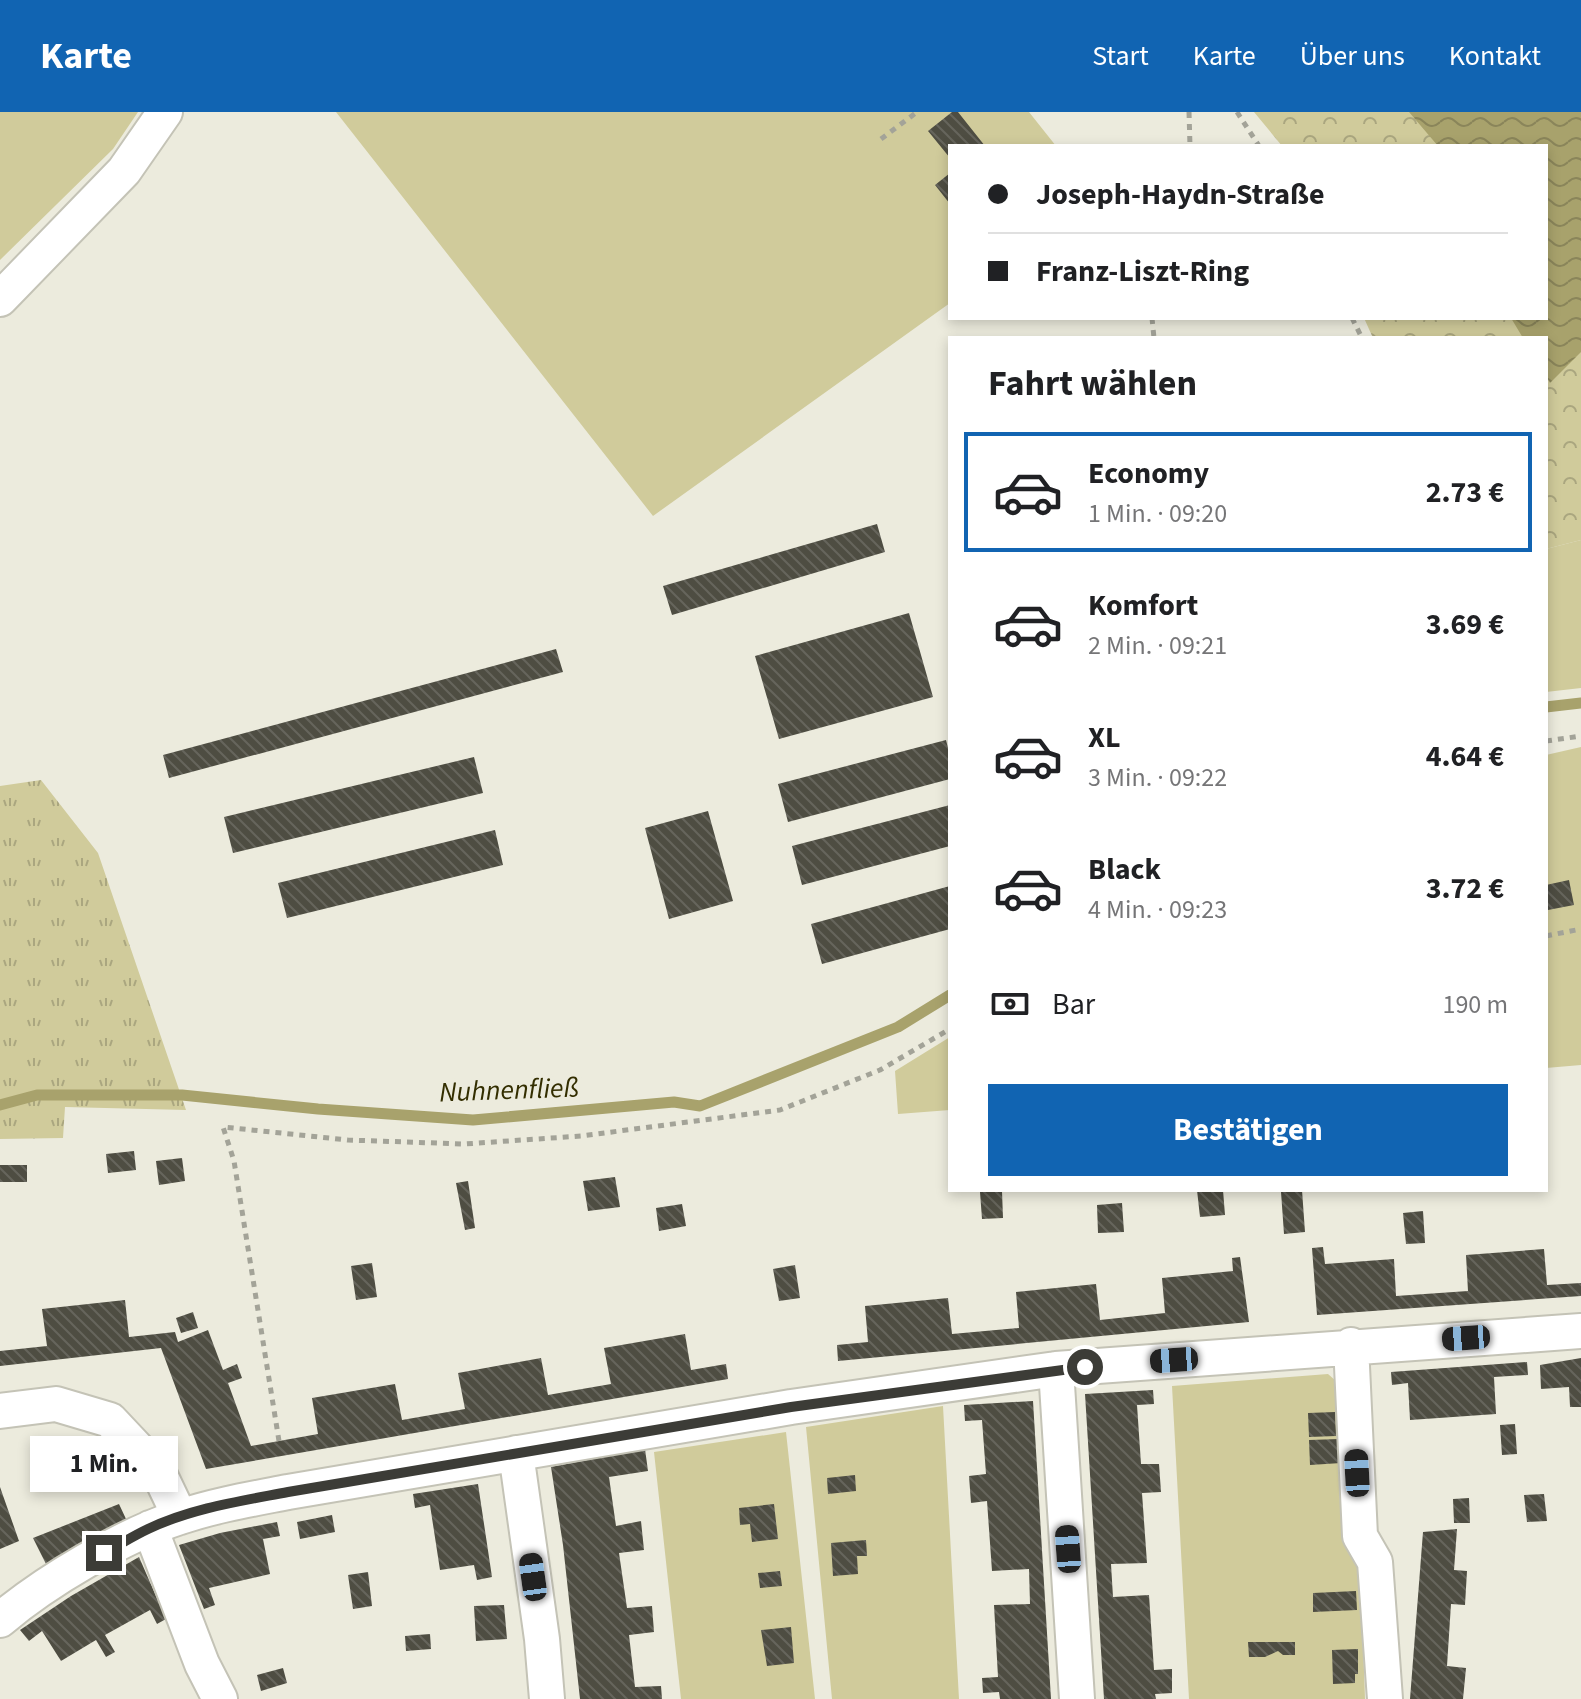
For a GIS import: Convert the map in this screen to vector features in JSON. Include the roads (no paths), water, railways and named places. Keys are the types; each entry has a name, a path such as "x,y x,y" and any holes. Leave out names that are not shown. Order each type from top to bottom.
{"street":[{"path":"0,299 124,171 165,112"},
{"path":"0,1620 16,1606 82,1565 165,1522 222,1505 288,1492 791,1407 1056,1369 1351,1345 1581,1331"},
{"path":"1351,1345 1360,1536 1375,1562 1385,1699"},
{"path":"1056,1369 1077,1699"},
{"path":"0,1411 56,1404 110,1420 158,1471 165,1522 202,1664 220,1699"},
{"path":"516,1453 542,1639 547,1699"}],"water":[{"path":"1409,112 1581,112 1581,352 1550,383 1548,336 1522,336 1512,320 1548,320 1548,144 1436,144"}],"waterway":[{"name":"Nuhnenfließ","path":"1548,707 1581,703"},
{"name":"Nuhnenfließ","path":"0,1105 37,1095 182,1095 473,1120 674,1102 700,1106 898,1027 948,996"}]}
